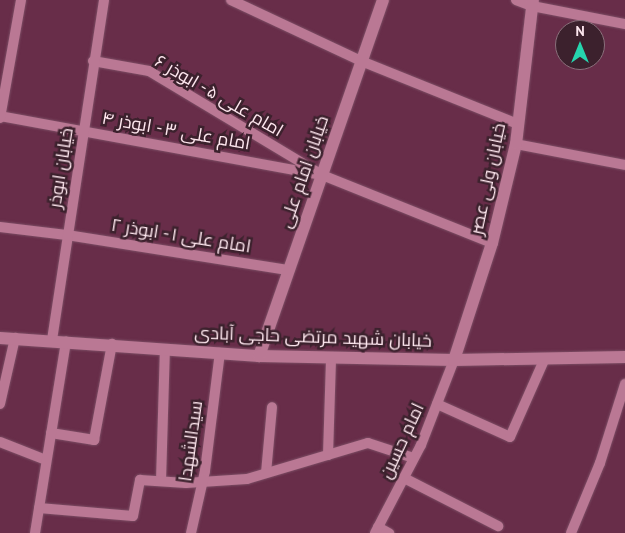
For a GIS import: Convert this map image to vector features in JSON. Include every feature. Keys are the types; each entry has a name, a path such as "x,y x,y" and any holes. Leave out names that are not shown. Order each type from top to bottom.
{"street":[{"path":"0,116 21,0"},
{"name":"خیابان ابوذر","path":"52,340 93,61 104,0"},
{"path":"231,0 362,61 518,124"},
{"name":"خیابان امام علی","path":"260,356 383,0"},
{"path":"516,0 625,24"},
{"name":"خیابان ولی عصر","path":"454,360 492,243 516,144 532,3"},
{"name":"امام علی ۵ - ابوذر ۶","path":"93,61 149,71 322,175"},
{"name":"امام علی ۳ - ابوذر ۴","path":"0,116 322,175"},
{"path":"516,144 625,166"},
{"path":"322,175 492,243"},
{"name":"امام علی ۱ - ابوذر ۲","path":"0,227 67,235 290,270"},
{"name":"خیابان شهید مرتضی حاجی آبادی","path":"0,338 112,344 260,356 454,360 625,357"},
{"path":"0,404 15,338"},
{"path":"34,533 66,341"},
{"path":"51,433 94,440 112,344"},
{"path":"162,481 166,349"},
{"name":"سیدالشهدا","path":"191,533 202,482 220,353"},
{"path":"328,455 331,358"},
{"path":"437,404 510,437 545,358"},
{"name":"امام حسین","path":"377,530 414,458 454,360"},
{"path":"571,533 600,462 625,384"},
{"path":"266,474 272,407"},
{"path":"0,442 46,460"},
{"path":"39,508 133,516 140,480 202,482 247,479 368,443 414,458"},
{"path":"404,478 498,526"},
{"path":"377,530 389,533"}]}
